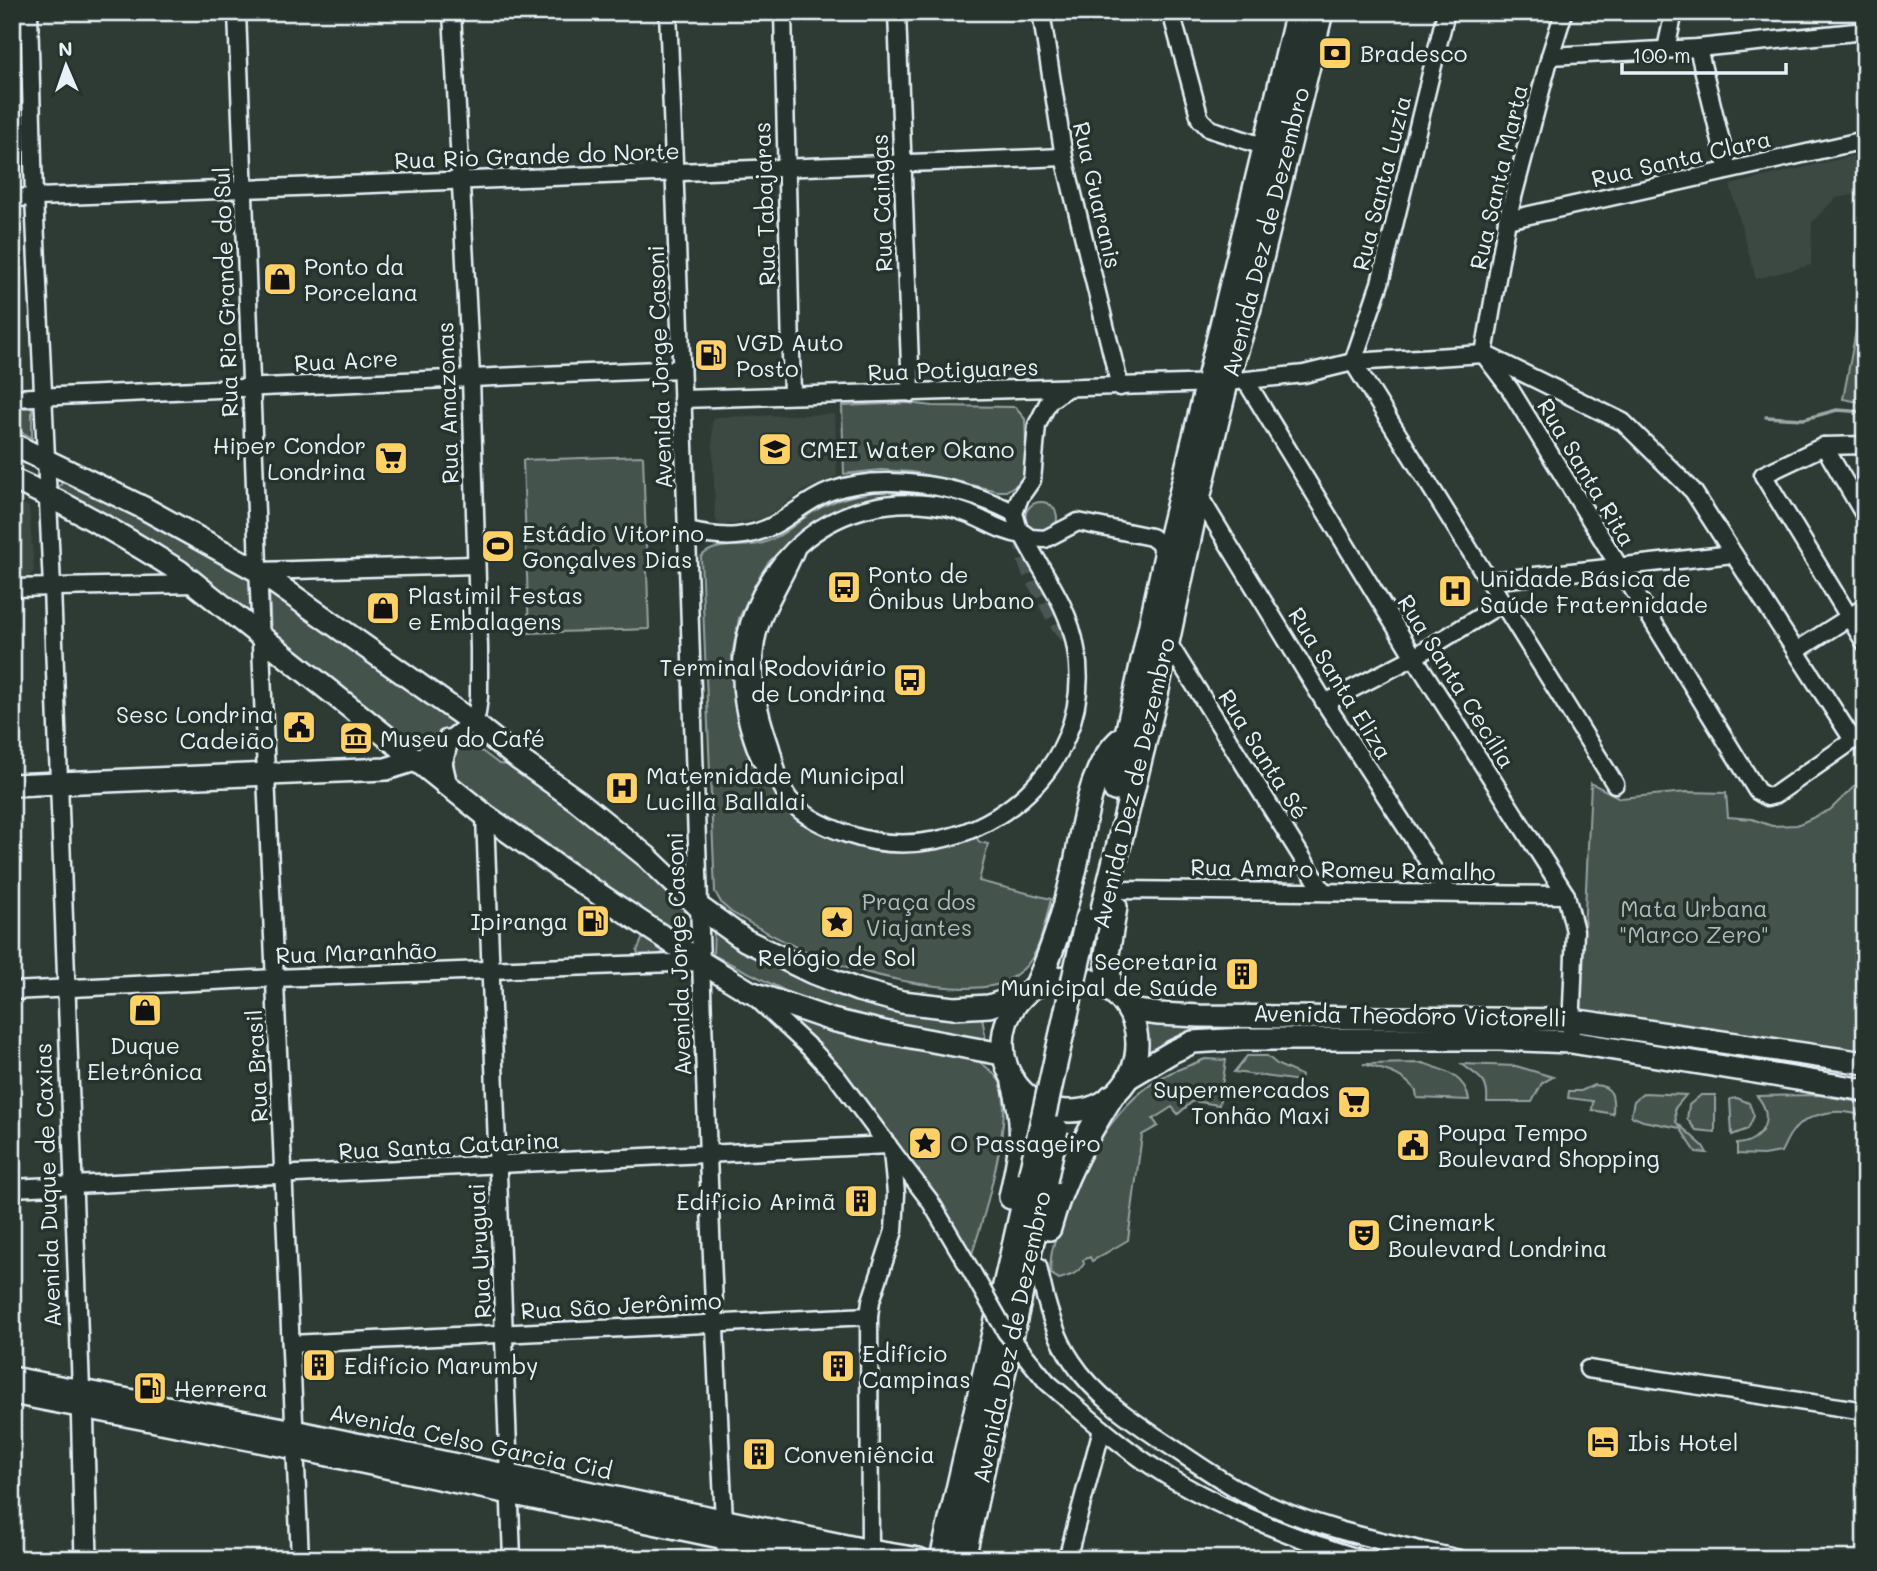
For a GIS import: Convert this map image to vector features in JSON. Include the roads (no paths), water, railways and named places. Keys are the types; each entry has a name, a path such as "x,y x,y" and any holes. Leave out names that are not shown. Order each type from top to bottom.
{"highway":[{"name":"Avenida Dez de Dezembro","path":"1135,738 1167,641 1227,382 1266,147 1298,12"},
{"name":"Avenida Dez de Dezembro","path":"942,1559 1007,1312 1037,1179 1135,738 1165,560 1227,382 1249,309 1321,12"},
{"path":"1031,989 1045,967 1062,917 1089,802 1101,766 1110,751 1135,738 1144,781 1108,943 1110,990"},
{"path":"1007,1312 998,1283 1004,1228 1023,1132 1022,1112 1014,1083"},
{"path":"1007,1312 1038,1266 1056,1204 1076,1155 1111,1097"},
{"name":"Avenida Dez de Dezembro","path":"963,1559 1007,1312"}],"main road":[{"path":"12,444 144,508 258,571 472,722 647,857 699,907 745,940 811,972 858,990 902,1002 954,1008 989,1006 1051,979 1074,977 1097,983 1110,990 1128,1010 1137,1037 1134,1065 1128,1078 1111,1097 1098,1105 1068,1112 1038,1104 1014,1083 1003,1054 1002,1037 1014,1006 1031,989"},
{"path":"12,479 47,495 140,547 195,584 485,815 561,869 750,992 832,1020 1003,1054"},
{"path":"446,785 441,763 447,741"},
{"path":"12,785 386,769 415,760"},
{"name":"Avenida Theodoro Victorelli","path":"1128,1010 1200,1016 1572,1020 1865,1063"},
{"name":"Avenida Theodoro Victorelli","path":"1128,1078 1193,1042 1243,1038 1500,1039 1571,1042 1865,1090"},
{"name":"Avenida Celso Garcia Cid","path":"12,1378 82,1400"},
{"name":"Avenida Celso Garcia Cid","path":"12,1393 82,1400 295,1439 606,1504 725,1539 807,1559"},
{"name":"Avenida Duque de Caxias","path":"82,1400 86,1559"},
{"name":"Avenida Celso Garcia Cid","path":"725,1539 910,1557"}],"street":[{"name":"Avenida Duque de Caxias","path":"29,12 82,1400"},
{"name":"Rua Rio Grande do Sul","path":"237,12 258,571"},
{"name":"Rua Amazonas","path":"452,12 471,377 479,683 477,713 472,722"},
{"name":"Avenida Jorge Casoni","path":"668,12 688,531 713,1324 725,1539"},
{"name":"Rua Tabajaras","path":"783,12 792,395"},
{"name":"Rua Caingas","path":"897,12 911,393"},
{"name":"Rua Guaranis","path":"1041,12 1064,158 1120,387"},
{"name":"Rua Santa Luzia","path":"1353,362 1380,283 1446,12"},
{"name":"Rua Santa Marta","path":"1484,354 1507,220 1564,12"},
{"path":"1666,49 1674,12"},
{"path":"1172,14 1200,119 1210,129 1266,147"},
{"path":"1550,56 1698,48 1865,31"},
{"path":"1698,48 1728,170"},
{"name":"Rua Santa Clara","path":"1507,220 1865,140"},
{"name":"Rua Rio Grande do Norte","path":"12,198 1064,158"},
{"path":"1484,354 1623,422 1693,491 1796,651 1859,736"},
{"name":"Rua Potiguares","path":"682,399 1227,382 1304,374 1353,362 1484,354"},
{"name":"Rua Santa Rita","path":"1484,354 1510,388 1756,792 1767,797 1775,795 1859,736"},
{"path":"1353,362 1615,785"},
{"name":"Rua Acre","path":"12,398 681,369"},
{"name":"Rua Santa Cecília","path":"1227,382 1414,657 1566,895 1575,931 1571,1042"},
{"path":"1067,388 1049,401 1037,425 1032,480 1020,497 1014,513 1016,525 1023,535 1064,608 1077,649 1079,698 1073,721 1045,776 993,820 946,839 906,845 865,840 832,829 796,807 779,782 759,712 754,659 763,619 796,549 812,532 868,508 923,504 952,509 977,518 1004,533 1023,535 1037,540 1045,540 1078,522 1151,537 1159,543 1165,560"},
{"path":"1865,445 1824,446 1763,475 1865,643"},
{"path":"1824,446 1865,516"},
{"path":"688,531 726,538 749,536 766,530 801,505 830,492 868,482 908,482 979,498 1014,513"},
{"name":"Rua Santa Eliza","path":"1199,496 1325,703 1448,892"},
{"path":"1490,581 1733,554"},
{"path":"258,571 475,565"},
{"name":"Rua Brasil","path":"258,571 300,1559"},
{"path":"12,588 195,584"},
{"path":"1325,703 1414,657 1504,602"},
{"path":"1796,651 1865,607"},
{"name":"Rua Santa Sé","path":"1167,641 1323,891"},
{"path":"415,760 472,722"},
{"name":"Rua Uruguai","path":"485,815 512,1559"},
{"name":"Rua Amaro Romeu Ramalho","path":"1119,890 1566,895"},
{"name":"Rua Maranhão","path":"12,991 701,962"},
{"path":"750,992 837,1077 930,1201 1006,1332 1047,1382 1102,1429 1167,1476 1242,1516 1301,1540 1361,1559"},
{"path":"869,1555 869,1316 871,1301 894,1231 896,1194 890,1148"},
{"name":"Rua Santa Catarina","path":"12,1188 890,1148"},
{"path":"1038,1266 1058,1336 1073,1363 1112,1403 1146,1430 1249,1495 1282,1510 1370,1538 1460,1559"},
{"name":"Rua São Jerônimo","path":"291,1344 869,1316"},
{"path":"1588,1369 1865,1411"},
{"path":"1067,1559 1102,1429"}],"waterway":[{"path":"1766,417 1804,419 1837,410 1865,412"}],"tunnel":[{"path":"1023,535 1024,556 1029,570 1059,626 1077,649"}],"place":[{"name":"Bradesco","path":"1335,53"},
{"name":"Ponto da Porcelana","path":"280,279"},
{"name":"VGD Auto Posto","path":"711,355"},
{"name":"CMEI Water Okano","path":"775,449"},
{"name":"Hiper Condor Londrina","path":"391,458"},
{"name":"Estádio Vitorino Gonçalves Dias","path":"498,546"},
{"name":"Ponto de Ônibus Urbano","path":"844,587"},
{"name":"Unidade Básica de Saúde Fraternidade","path":"1455,591"},
{"name":"Plastimil Festas e Embalagens","path":"383,608"},
{"name":"Terminal Rodoviário de Londrina","path":"910,680"},
{"name":"Sesc Londrina Cadeião","path":"299,727"},
{"name":"Museu do Café","path":"356,738"},
{"name":"Maternidade Municipal Lucilla Ballalai","path":"622,788"},
{"name":"Ipiranga","path":"593,921"},
{"name":"Relógio de Sol","path":"837,922"},
{"name":"Secretaria Municipal de Saúde","path":"1242,974"},
{"name":"Duque Eletrônica","path":"145,1010"},
{"name":"Supermercados Tonhão Maxi","path":"1354,1102"},
{"name":"O Passageiro","path":"925,1143"},
{"name":"Poupa Tempo Boulevard Shopping","path":"1413,1145"},
{"name":"Edifício Arimã","path":"861,1201"},
{"name":"Cinemark Boulevard Londrina","path":"1364,1235"},
{"name":"Edifício Marumby","path":"319,1365"},
{"name":"Edifício Campinas","path":"838,1366"},
{"name":"Herrera","path":"150,1388"},
{"name":"Ibis Hotel","path":"1603,1442"},
{"name":"Conveniência","path":"759,1454"}],"park label":[{"name":"Praça dos Viajantes","path":"919,914"},
{"name":"Mata Urbana \"Marco Zero\"","path":"1694,921"}]}
